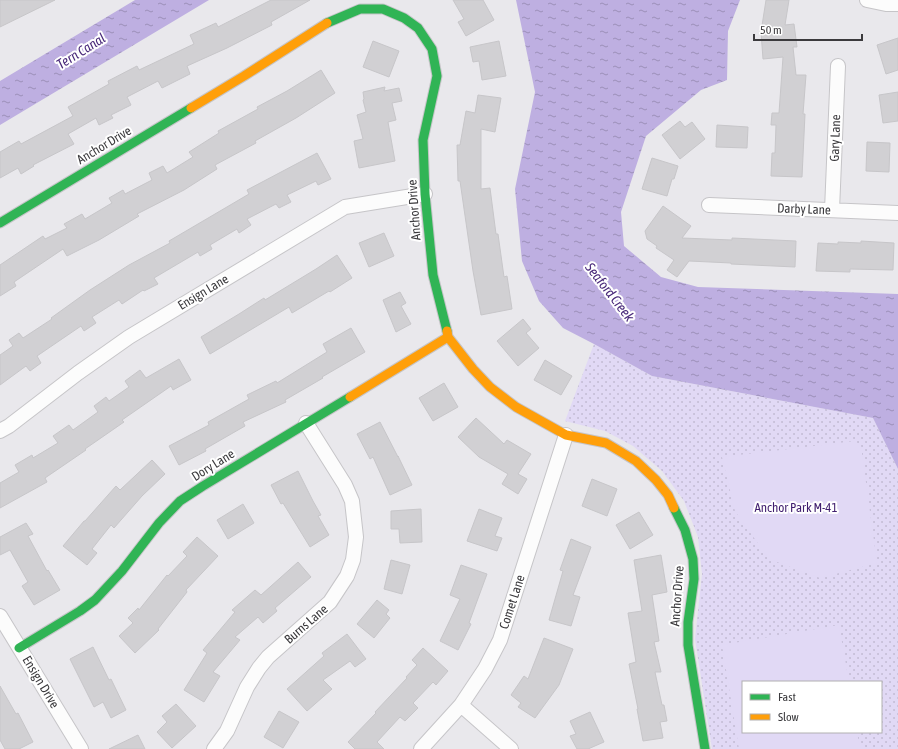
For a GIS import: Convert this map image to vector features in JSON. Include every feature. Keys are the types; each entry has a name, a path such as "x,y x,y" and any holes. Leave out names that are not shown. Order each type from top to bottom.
{"street":[{"path":"867,0 886,4 898,4"},
{"name":"Anchor Drive","path":"0,223 244,76 330,22 360,9 383,9 404,18 418,28 432,48 437,76 424,140 425,194 432,275 448,336 473,369 490,387 516,407 566,435 606,443 636,462 656,480 668,495 686,530 693,559 694,579 688,622 688,645 705,749"},
{"name":"Gary Lane","path":"832,210 838,66"},
{"name":"Ensign Lane","path":"0,431 9,426 128,337 345,207 425,194"},
{"name":"Darby Lane","path":"709,205 898,213"},
{"name":"Dory Lane","path":"19,648 80,611 95,600 122,571 159,523 180,501 448,336"},
{"name":"Burns Lane","path":"214,749 227,731 247,687 259,668 268,657 330,602 347,576 353,560 356,537 352,501 345,485 306,424"},
{"name":"Comet Lane","path":"420,749 461,705 485,669 500,640 566,435"},
{"name":"Ensign Drive","path":"0,616 81,749"},
{"path":"461,705 511,749"}],"green space":[{"name":"Anchor Park M-41","path":"594,344 652,376 873,418 898,469 898,749 712,749 695,639 702,574 698,537 684,501 662,471 633,446 605,431 565,421"},
{"path":"855,441 861,446 877,563 820,578 769,559 735,511 722,457"},
{"path":"839,625 849,681 742,681 742,733 857,733 860,749 739,749 722,645"}],"water":[{"name":"Tern Canal","path":"135,0 209,0 0,125 0,81"},
{"name":"Seaford Creek","path":"516,0 740,0 728,31 727,80 701,90 646,136 621,212 624,246 661,277 698,287 898,294 898,469 873,418 652,376 563,328 539,301 522,261 515,189 535,92"}],"building":[{"path":"0,0 55,0 0,27"},
{"path":"271,0 310,0 271,22 272,25 187,66 190,74 162,88 158,81 127,97 131,105 111,115 113,118 99,125 96,118 68,134 74,144 33,165 34,166 21,174 18,168 0,178 0,152 19,141 21,144 73,116 68,107 109,84 108,81 137,66 139,70 194,44 190,35 216,23 218,27"},
{"path":"453,0 483,0 494,20 466,36 458,22 464,19"},
{"path":"766,0 789,0 785,25 794,24 797,47 793,47 796,75 806,75 803,114 805,114 802,177 771,176 772,153 775,153 776,125 771,125 772,113 779,113 783,57 763,59 761,32"},
{"path":"898,38 898,70 886,74 877,45"},
{"path":"373,41 399,51 389,77 363,67"},
{"path":"499,41 506,76 482,80 479,61 473,62 470,47"},
{"path":"321,70 335,93 296,118 255,141 256,143 215,165 217,169 184,190 137,214 139,216 99,240 67,256 63,249 14,282 16,286 0,296 0,265 43,236 45,239 67,228 64,224 82,214 85,219 112,203 109,198 123,190 125,194 152,180 149,173 163,166 167,173 193,157 189,152 219,133 218,131 258,109 257,107"},
{"path":"385,87 384,91 399,88 402,101 392,103 396,120 388,122 395,161 359,168 354,141 363,139 357,115 366,112 363,92"},
{"path":"898,92 898,121 883,123 879,95"},
{"path":"478,95 501,98 495,132 481,129 481,189 490,188 496,234 498,234 504,277 507,276 512,309 481,315 460,181 458,181 457,145 460,145 466,111 475,113"},
{"path":"680,121 685,127 692,122 705,139 680,159 662,135"},
{"path":"717,125 748,127 747,148 716,147"},
{"path":"867,142 890,143 889,172 866,171"},
{"path":"317,153 331,179 318,185 316,181 287,195 291,202 279,208 276,204 247,219 251,225 239,233 237,229 210,245 212,249 200,256 198,252 154,278 158,284 144,291 143,290 122,304 119,300 92,317 96,323 84,331 81,326 37,356 41,363 30,371 26,366 0,385 0,355 13,346 9,340 19,333 23,338 52,319 51,318 90,290 129,265 170,243 169,241 249,194 247,190"},
{"path":"652,158 678,166 667,196 642,189"},
{"path":"663,206 691,226 682,238 732,240 732,238 796,241 795,267 689,261 677,277 667,270 674,260 656,248 657,246 647,239 645,231"},
{"path":"384,233 394,256 369,267 359,243"},
{"path":"861,241 894,243 893,270 850,269 850,272 816,271 818,243 861,243"},
{"path":"337,255 352,278 292,313 289,307 210,354 201,337 264,298 265,300"},
{"path":"400,292 406,303 401,306 411,324 396,332 383,300"},
{"path":"523,319 531,329 526,333 539,348 518,366 497,341"},
{"path":"351,328 365,352 285,400 286,402 243,422 245,426 205,449 206,451 179,465 169,446 209,425 208,422 249,399 247,395 276,381 277,383 327,352 323,344"},
{"path":"179,359 191,380 173,390 171,386 122,420 124,422 85,449 86,450 45,478 47,482 0,508 0,483 19,472 15,465 32,455 33,458 58,443 53,436 69,425 73,430 98,412 94,406 106,397 109,401 129,387 125,381 140,370 146,378"},
{"path":"545,360 572,376 561,395 534,380"},
{"path":"444,383 458,407 433,421 419,398"},
{"path":"476,418 504,444 507,440 531,454 518,474 527,479 518,494 502,484 508,474 479,457 458,437"},
{"path":"380,422 412,485 390,495 373,457 370,459 357,434"},
{"path":"152,460 165,474 142,496 114,528 111,525 92,549 97,553 87,565 63,546 116,486 120,490"},
{"path":"298,471 321,515 318,516 329,535 310,547 283,503 281,504 271,485"},
{"path":"592,479 617,489 607,516 582,506"},
{"path":"243,504 254,523 228,539 217,520"},
{"path":"421,509 422,542 400,543 399,529 391,529 391,511"},
{"path":"479,509 502,518 495,536 502,538 497,551 467,541"},
{"path":"639,512 653,535 630,549 616,525"},
{"path":"26,523 33,534 28,536 47,571 48,570 60,590 34,605 22,586 28,582 10,550 0,555 0,537"},
{"path":"197,537 218,556 186,590 187,592 158,629 159,630 135,653 119,636 133,623 128,618 138,608 139,610 167,575 168,576 187,556 183,552"},
{"path":"571,539 591,547 573,595 580,597 571,626 549,620 563,571 560,570"},
{"path":"661,555 667,592 652,595 659,641 654,642 661,672 655,672 667,721 660,722 663,738 643,741 629,664 636,662 628,613 642,611 634,560"},
{"path":"391,560 410,565 402,594 384,589"},
{"path":"298,562 311,577 275,608 277,611 263,623 258,617 235,637 240,640 213,672 220,676 204,702 184,690 207,653 203,650 235,612 232,610 255,590 261,595"},
{"path":"461,565 487,574 469,623 471,624 458,650 440,641 460,599 450,595"},
{"path":"377,600 389,610 386,614 390,618 374,638 357,624"},
{"path":"347,634 366,659 355,667 350,661 323,680 332,689 307,711 287,689 324,656 322,653"},
{"path":"544,638 573,649 559,685 535,718 518,707 521,703 511,695 524,676 528,679"},
{"path":"93,647 126,710 111,718 103,702 94,707 70,659"},
{"path":"423,648 448,671 436,685 433,682 413,703 418,708 405,721 400,717 377,742 384,749 355,749 348,742 407,678 406,677 417,665 412,660"},
{"path":"0,686 16,714 18,713 33,742 19,749 5,749 0,740"},
{"path":"176,704 196,726 172,748 157,732 167,722 162,716"},
{"path":"279,711 299,722 283,748 264,737"},
{"path":"590,712 604,742 588,749 577,749 570,736 576,734 570,721"},
{"path":"138,735 145,749 109,749"}],"traffic: fast":[{"path":"327,23 360,9 383,9 404,18 418,28 432,49 437,76 423,140 425,194 433,275 447,331"},
{"path":"0,223 191,108"},
{"path":"19,648 80,611 95,600 122,571 159,523 180,501 350,397"},
{"path":"674,508 685,530 693,559 694,579 688,622 688,645 705,749"}],"traffic: slow":[{"path":"191,108 327,23"},
{"path":"447,331 448,337 473,369 490,387 516,407 566,435 606,443 636,461 656,480 668,495 674,508"},
{"path":"350,397 448,337"}]}
